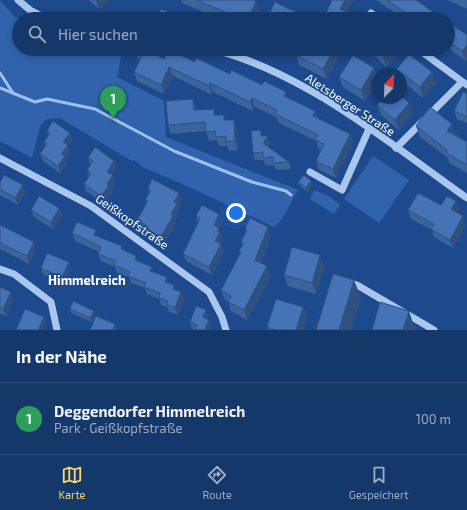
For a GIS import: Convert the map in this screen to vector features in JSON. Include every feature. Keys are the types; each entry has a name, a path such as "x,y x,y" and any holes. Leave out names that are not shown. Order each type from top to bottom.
{"street":[{"path":"18,0 34,12"},
{"name":"Aletsberger Straße","path":"232,56 291,80 369,129 467,198"},
{"path":"396,148 464,83 427,56"},
{"path":"310,172 342,190 369,129"},
{"name":"Geißkopfstraße","path":"0,158 91,206 210,292 222,317 226,330"},
{"path":"0,269 14,274 51,302 57,330"},
{"path":"337,280 356,284 434,330"}],"shaded area":[{"path":"0,0 12,14 12,56 122,56 117,77 164,101 166,137 298,190 282,219 274,227 185,185 142,167 135,160 132,161 60,118 47,119 41,124 32,158 0,141"},
{"path":"373,156 409,180 379,223 344,199"},
{"path":"314,190 329,196 340,205 334,214 310,199"}],"building":[{"path":"196,0 256,1 251,12 225,12"},
{"path":"332,0 345,0 340,9 346,12 326,12"},
{"path":"387,0 416,0 433,12 405,12"},
{"path":"275,2 296,12 270,12"},
{"path":"161,9 169,12 160,12"},
{"path":"455,27 467,35 467,45 462,51 455,46"},
{"path":"142,56 158,56 164,59 165,56 182,56 195,62 196,58 230,74 231,70 262,85 264,81 286,92 284,96 315,111 313,116 350,134 333,169 316,161 324,144 315,140 318,135 275,114 277,110 252,98 250,102 210,83 209,86 169,67 161,85 134,72"},
{"path":"298,56 330,56 323,69"},
{"path":"352,56 374,68 371,68 371,73 361,90 339,77"},
{"path":"407,56 412,56 432,72 420,87 407,77 407,68 398,68"},
{"path":"463,92 467,94 467,117 454,111"},
{"path":"193,99 194,110 214,109 214,115 224,115 224,120 234,120 235,141 226,142 226,136 216,137 215,131 206,132 205,122 168,125 166,101"},
{"path":"407,101 409,103 395,120 377,105 407,104"},
{"path":"430,107 452,124 447,131 467,142 467,165 446,153 447,150 416,126"},
{"path":"53,121 70,133 63,142 68,145 61,154 65,156 58,166 40,154 47,144 44,142 50,133 47,130"},
{"path":"261,130 261,136 268,136 263,143 289,162 273,163 273,157 263,158 263,152 253,153 251,131"},
{"path":"95,147 114,161 107,172 113,175 107,184 109,186 101,196 84,184 91,173 87,170 93,161 88,158"},
{"path":"4,175 23,185 15,198 0,189 0,182"},
{"path":"304,175 311,181 306,188 298,182"},
{"path":"152,179 179,193 174,202 177,204 171,214 173,216 161,237 144,228 146,225 137,220 148,201 145,200 151,190 148,188"},
{"path":"418,193 441,205 447,196 456,201 451,209 463,216 450,240 431,229 434,224 408,210"},
{"path":"39,196 59,208 51,222 31,210"},
{"path":"202,205 219,214 214,225 219,228 217,231 220,232 215,241 221,244 209,267 183,254 200,218 196,216"},
{"path":"250,218 268,227 255,260 267,266 244,310 228,302 231,296 221,290 241,252 239,251 244,243 241,242 247,230 245,228"},
{"path":"77,222 96,230 94,235 122,246 121,249 136,256 135,260 152,267 150,271 167,277 165,282 174,285 173,289 181,292 175,308 166,304 168,301 159,298 160,293 144,287 146,283 128,276 130,272 114,265 116,261 98,254 101,247 72,233"},
{"path":"0,225 34,242 27,256 0,243"},
{"path":"292,247 320,255 312,283 284,275"},
{"path":"47,253 69,262 62,277 41,268"},
{"path":"333,274 354,280 339,330 316,330"},
{"path":"0,287 11,292 3,309 0,307"},
{"path":"276,299 303,307 296,330 276,330 267,327"},
{"path":"73,301 94,311 90,318 70,309"},
{"path":"380,302 409,311 403,330 372,330"},
{"path":"196,306 206,310 203,317 209,320 205,329 208,330 195,330 197,325 190,322"},
{"path":"25,309 44,317 38,330 16,330"},
{"path":"96,316 115,324 113,330 90,330"}],"waterway":[{"path":"0,73 13,93"},
{"path":"0,88 35,102 47,99 95,109 174,151 252,182 286,191 291,195"}],"place":[{"name":"Deggendorfer Himmelreich","path":"113,119"}],"district":[{"name":"Himmelreich","path":"87,280"}]}
